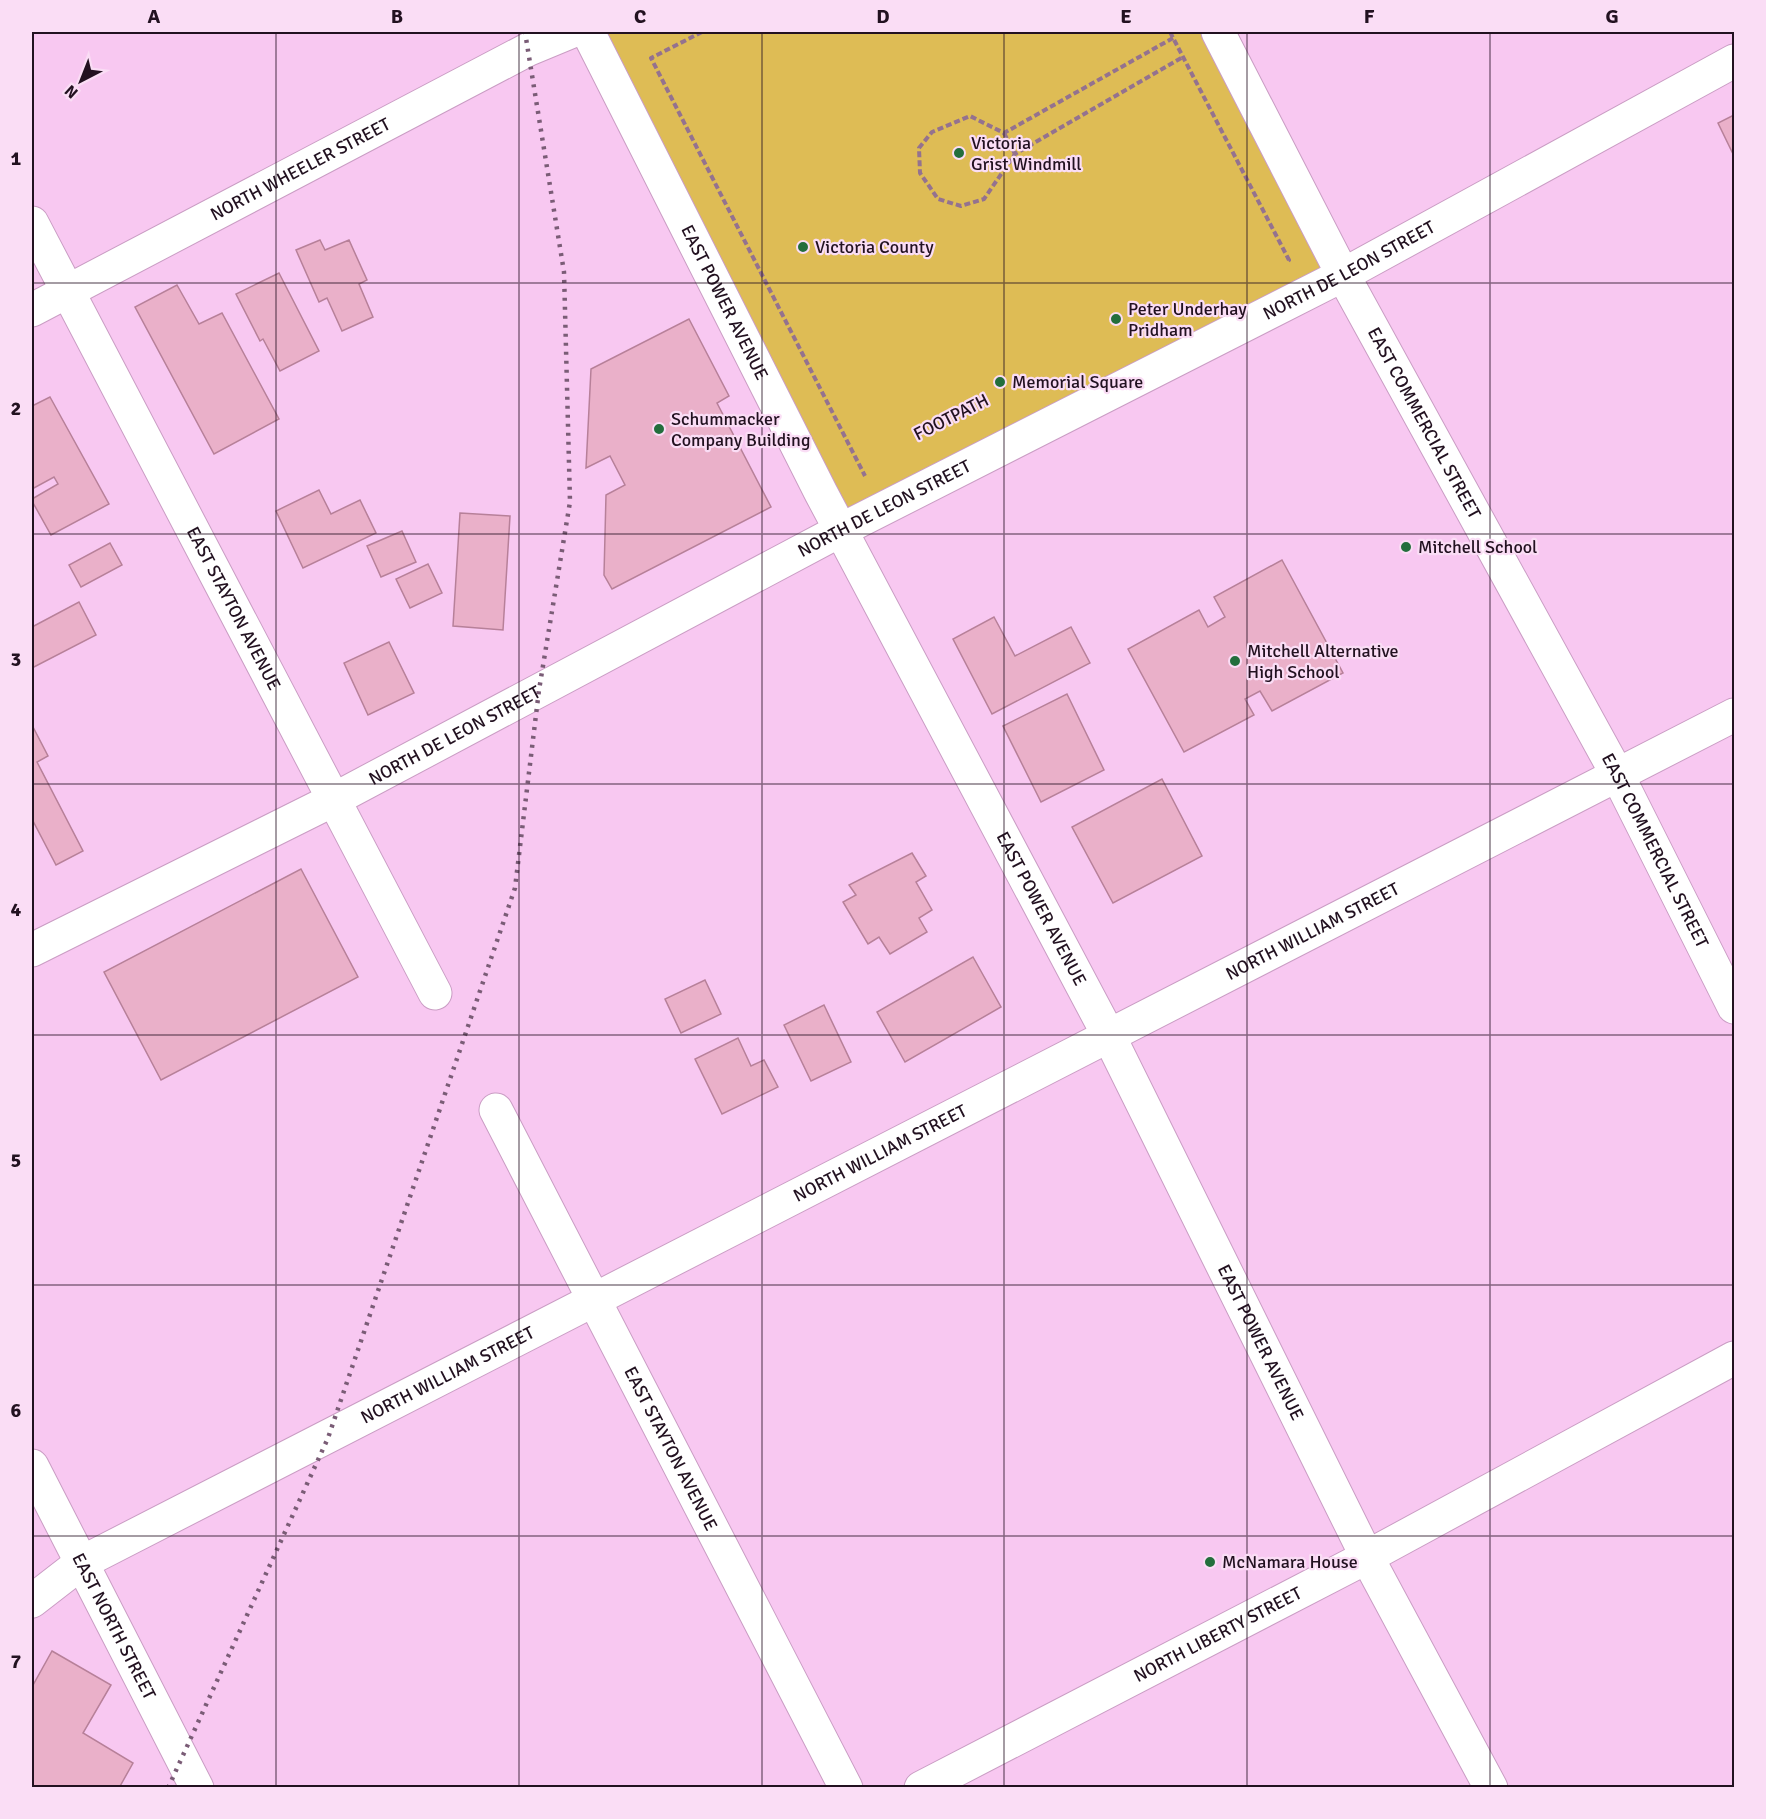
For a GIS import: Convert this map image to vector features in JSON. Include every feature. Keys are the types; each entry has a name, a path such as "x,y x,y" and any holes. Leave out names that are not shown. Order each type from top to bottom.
{"street":[{"name":"NORTH WHEELER STREET","path":"32,310 529,49 570,32"},
{"name":"EAST POWER AVENUE","path":"588,32 841,530 1109,1036 1367,1557 1491,1788"},
{"name":"EAST COMMERCIAL STREET","path":"1218,32 1343,275 1617,774 1734,1006"},
{"name":"NORTH DE LEON STREET","path":"32,950 333,800 841,530 1343,275 1734,61"},
{"name":"EAST STAYTON AVENUE","path":"32,224 435,993"},
{"name":"NORTH WILLIAM STREET","path":"32,1601 81,1563 1734,714"},
{"name":"EAST STAYTON AVENUE","path":"496,1110 846,1788"},
{"name":"NORTH LIBERTY STREET","path":"921,1788 1367,1557 1734,1358"},
{"name":"EAST NORTH STREET","path":"32,1466 197,1788"}],"path":[{"path":"702,32 651,58 865,476 875,471"},
{"path":"1170,32 1289,260 1279,265"},
{"path":"1004,133 1173,38"},
{"path":"1015,154 1004,133 970,116 932,132 919,148 920,173 938,199 961,206 984,199 1015,154 1183,57"}],"shaded area":[{"path":"599,32 1207,32 1332,271 843,520"}],"building":[{"path":"1734,115 1734,156 1718,123"},
{"path":"320,240 325,250 349,240 367,280 359,284 373,317 342,331 327,298 319,302 296,250"},
{"path":"279,273 319,351 280,371 263,339 260,341 236,294"},
{"path":"177,285 199,324 222,313 279,419 214,454 135,307"},
{"name":"Schummacker Company Building","path":"689,319 729,396 717,403 771,507 612,589 604,575 606,495 625,485 610,456 586,468 591,369"},
{"path":"50,397 109,504 51,535 32,501 58,484 54,477 34,488 32,484 32,406"},
{"path":"319,490 331,514 360,500 376,533 303,568 276,511"},
{"path":"460,513 510,516 503,630 453,626"},
{"path":"402,531 416,562 381,577 367,546"},
{"path":"110,543 122,565 81,587 69,565"},
{"name":"Mitchell Alternative High School","path":"1282,560 1343,673 1272,711 1260,691 1245,699 1254,715 1184,752 1128,649 1199,610 1208,627 1225,617 1214,597"},
{"path":"428,564 442,593 410,608 396,579"},
{"path":"79,602 96,635 32,668 32,627"},
{"path":"994,617 1015,656 1071,627 1090,663 992,714 953,639"},
{"path":"389,642 414,693 368,715 344,663"},
{"path":"1067,694 1104,770 1041,802 1003,726"},
{"path":"32,725 48,756 37,762 83,851 56,865 32,819"},
{"path":"1162,779 1202,856 1113,903 1072,827"},
{"path":"912,853 926,876 916,882 932,910 919,918 927,932 890,954 879,937 868,944 843,902 856,895 849,885"},
{"path":"301,869 358,977 161,1080 104,972"},
{"path":"973,957 1001,1007 905,1062 877,1012"},
{"path":"705,980 721,1014 681,1033 665,999"},
{"path":"824,1005 851,1062 811,1081 784,1025"},
{"path":"738,1038 751,1066 764,1060 778,1087 722,1114 695,1059"},
{"path":"52,1651 111,1685 83,1733 133,1763 119,1788 32,1788 32,1687"}],"railway":[{"path":"168,1788 328,1438 515,888 539,690 570,502 564,272 525,32"}],"place":[{"name":"Victoria Grist Windmill","path":"959,153"},
{"name":"Victoria County","path":"803,247"},
{"name":"Peter Underhay Pridham","path":"1116,319"},
{"name":"Memorial Square","path":"1000,382"},
{"name":"Schummacker Company Building","path":"659,429"},
{"name":"Mitchell School","path":"1406,547"},
{"name":"Mitchell Alternative High School","path":"1235,661"},
{"name":"McNamara House","path":"1210,1562"}]}
